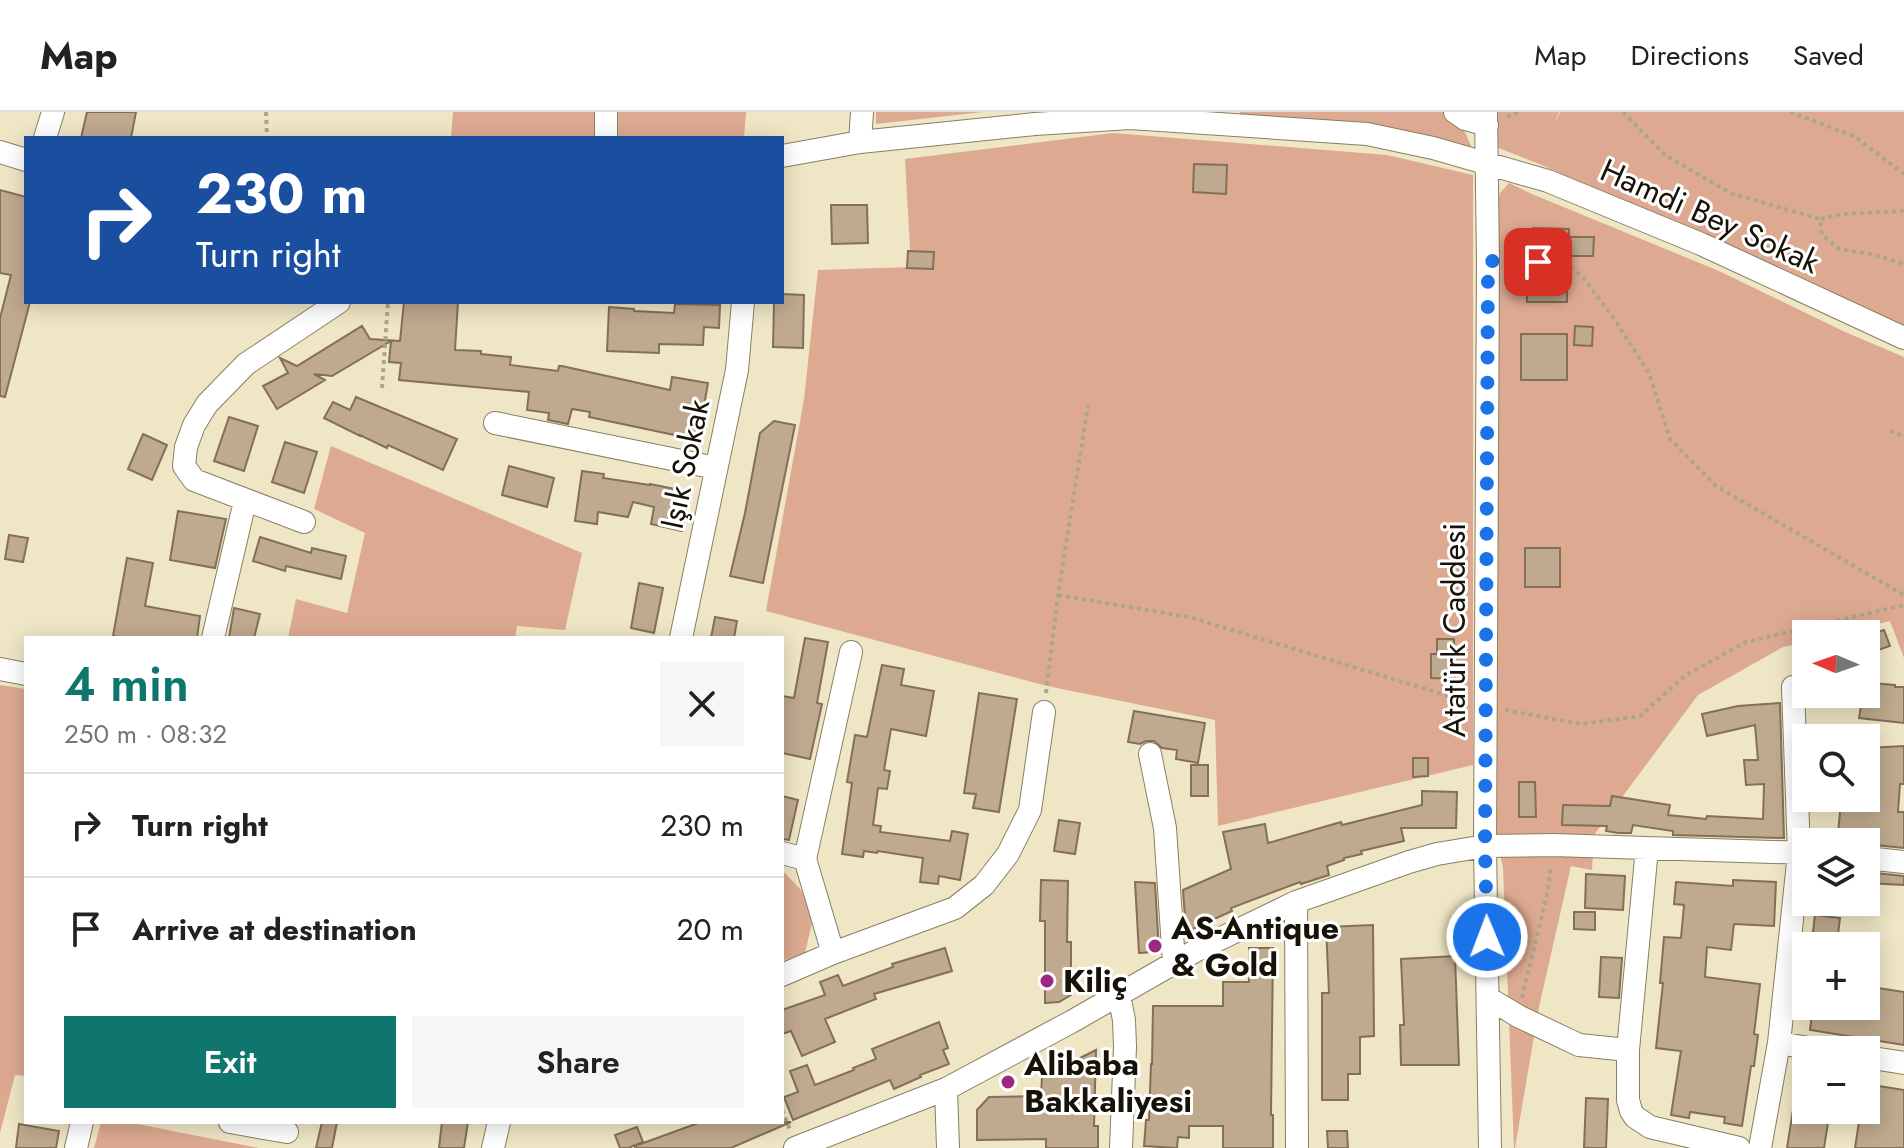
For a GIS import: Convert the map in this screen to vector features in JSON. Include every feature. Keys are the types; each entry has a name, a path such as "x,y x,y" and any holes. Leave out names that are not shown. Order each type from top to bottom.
{"street":[{"path":"46,136 53,112"},
{"path":"606,112 606,136"},
{"path":"860,142 862,112"},
{"path":"1455,112 1465,119 1486,118"},
{"name":"Hamdi Bey Sokak","path":"784,156 860,142 1130,115 1367,134 1487,162 1548,181 1701,244 1904,338"},
{"name":"Atatürk Caddesi","path":"1486,118 1485,846 1490,1148"},
{"path":"0,152 24,159"},
{"path":"304,522 194,480 184,466 186,447 194,425 207,404 246,364 336,304"},
{"name":"Işık Sokak","path":"681,636 737,370 743,304"},
{"path":"495,423 716,468"},
{"path":"213,636 245,501"},
{"path":"833,953 805,859 851,652"},
{"path":"0,669 24,674"},
{"path":"1794,708 1801,828"},
{"path":"784,974 955,908 984,885 1008,854 1030,810 1044,712"},
{"path":"1150,754 1165,828 1174,963"},
{"path":"795,1148 946,1089 1197,950 1296,902 1409,862 1485,846 1553,845 1792,853"},
{"path":"1647,848 1628,1050 1628,1100 1631,1111 1650,1127 1739,1148"},
{"path":"784,854 805,859"},
{"path":"1880,859 1904,862"},
{"path":"1296,902 1297,1148"},
{"path":"1760,1148 1779,1043 1794,916"},
{"path":"1119,995 1125,1047 1121,1148"},
{"path":"1488,998 1579,1045 1628,1050"},
{"path":"1779,1043 1792,1045"},
{"path":"1880,1059 1904,1063"},
{"path":"946,1089 948,1148"},
{"path":"76,1148 82,1124"},
{"path":"239,1124 286,1134"},
{"path":"493,1148 499,1124"}],"path":[{"path":"266,112 267,136"},
{"path":"1623,112 1665,155 1730,193 1820,219 1843,214 1904,211"},
{"path":"1790,112 1854,136 1904,174"},
{"path":"1820,219 1822,235 1839,249 1904,264"},
{"path":"1488,261 1563,262 1582,276 1649,373 1670,439 1716,486 1904,595"},
{"path":"382,388 388,304"},
{"path":"1044,712 1058,595 1088,405"},
{"path":"1890,431 1904,436"},
{"path":"1518,1016 1547,895 1553,845"}],"shaded area":[{"path":"453,112 746,112 744,136 451,136"},
{"path":"876,112 983,112 876,124"},
{"path":"1240,112 1456,112 1472,148 1240,115"},
{"path":"1495,112 1559,112 1553,126 1560,112 1904,112 1904,325 1496,147"},
{"path":"1113,133 1387,155 1473,175 1473,765 1218,826 1215,720 1047,686 766,611 804,399 818,270 911,267 905,159"},
{"path":"1509,183 1719,271 1904,357 1904,658 1890,621 1880,623 1880,620 1792,620 1792,645 1783,647 1698,695 1594,835 1592,870 1571,866 1539,1007 1515,1148 1503,867 1495,836 1496,212 1500,193"},
{"path":"331,446 582,553 565,630 517,626 515,636 288,636 296,599 347,613 365,533 314,509"},
{"path":"0,685 24,689 24,1076 15,1075 0,1133"},
{"path":"784,873 801,890 813,919 805,953 784,960"},
{"path":"100,1124 137,1124 259,1148 94,1148"}],"building":[{"path":"87,112 136,112 131,136 81,136"},
{"path":"1194,164 1227,165 1226,194 1193,192"},
{"path":"0,190 24,196 24,304 29,304 5,397 0,396 0,318 11,275 0,273"},
{"path":"831,205 867,205 868,243 832,244"},
{"path":"1533,228 1569,229 1569,237 1594,237 1593,256 1567,256 1567,302 1527,302 1527,285 1532,285"},
{"path":"908,251 934,252 933,269 907,268"},
{"path":"784,294 804,295 803,348 773,347 774,304 784,304"},
{"path":"404,304 458,304 455,350 511,357 510,365 558,371 562,366 670,390 672,377 708,383 698,440 589,417 590,412 572,409 568,424 548,420 549,413 527,410 529,392 399,380 401,363 389,362 391,341 332,376 314,374 325,380 277,409 263,386 288,373 280,358 297,366 362,326 370,339 400,341"},
{"path":"675,304 720,305 719,328 704,327 703,345 659,344 659,353 607,351 609,307 674,313"},
{"path":"1575,326 1593,327 1592,346 1574,345"},
{"path":"1521,334 1567,334 1567,380 1521,380"},
{"path":"356,397 457,439 443,470 324,418 333,402 350,410"},
{"path":"229,417 258,426 244,471 214,461"},
{"path":"774,421 795,425 763,583 730,576 760,433"},
{"path":"143,434 167,445 152,480 128,469"},
{"path":"285,442 317,452 304,493 272,482"},
{"path":"509,466 554,478 547,507 502,495"},
{"path":"582,471 604,474 603,478 690,492 682,531 651,524 654,507 633,502 628,517 598,512 597,524 575,521"},
{"path":"178,511 226,519 215,568 170,560"},
{"path":"9,535 28,538 23,562 5,559"},
{"path":"260,537 311,553 312,548 346,556 341,579 286,566 285,571 253,561"},
{"path":"1525,548 1560,548 1560,587 1525,587"},
{"path":"127,558 153,563 145,606 200,616 197,636 113,636"},
{"path":"639,583 663,588 654,633 631,628"},
{"path":"234,608 260,614 254,636 229,636"},
{"path":"715,617 737,621 734,636 711,636"},
{"path":"1884,630 1890,646 1880,649 1880,631"},
{"path":"805,638 828,642 817,703 822,704 810,759 784,753 784,696 794,698"},
{"path":"1437,639 1454,639 1455,679 1431,678 1431,654 1437,654"},
{"path":"882,665 904,669 901,685 934,691 926,736 891,729 884,770 890,771 887,789 878,788 873,825 881,826 880,832 950,841 952,831 968,834 960,880 939,876 938,884 920,882 923,858 878,851 864,851 863,857 842,854 852,783 847,782 855,735 867,737"},
{"path":"1880,684 1904,687 1904,723 1859,718 1861,708 1880,708"},
{"path":"979,693 1017,699 999,812 973,808 976,794 964,793"},
{"path":"1780,703 1784,838 1673,835 1673,831 1633,825 1631,833 1618,833 1606,831 1607,826 1562,825 1563,805 1610,806 1612,796 1670,805 1668,815 1763,819 1764,784 1746,785 1744,760 1758,760 1755,725 1707,736 1702,714 1738,706"},
{"path":"1134,711 1205,723 1198,763 1176,759 1177,750 1162,748 1154,741 1140,744 1128,742"},
{"path":"1904,746 1904,784 1900,784 1898,812 1904,812 1904,848 1880,845 1880,828 1838,828 1840,812 1880,812 1880,747"},
{"path":"1413,758 1428,758 1428,776 1413,777"},
{"path":"1191,765 1208,765 1208,796 1191,796"},
{"path":"1519,782 1535,782 1536,817 1519,817"},
{"path":"1422,791 1457,792 1456,828 1401,828 1404,841 1344,858 1327,866 1329,875 1300,882 1231,908 1232,911 1186,932 1183,890 1231,869 1223,832 1265,824 1268,843 1341,822 1342,825 1422,805"},
{"path":"784,796 798,800 789,840 784,839"},
{"path":"1059,820 1080,823 1075,854 1054,851"},
{"path":"1880,873 1904,876 1904,885 1880,884"},
{"path":"1586,874 1625,876 1623,910 1585,908"},
{"path":"1041,880 1068,881 1067,942 1071,942 1071,995 1059,1002 1045,1003 1045,921 1040,921"},
{"path":"1733,880 1776,882 1774,926 1734,924 1731,950 1707,947 1705,977 1760,984 1754,1034 1758,1035 1742,1126 1724,1123 1725,1117 1690,1112 1689,1118 1671,1115 1681,1051 1656,1048 1664,937 1681,938 1684,905 1674,904 1676,882 1733,886"},
{"path":"1135,882 1155,883 1159,951 1139,953"},
{"path":"1574,912 1595,912 1595,930 1574,929"},
{"path":"1815,916 1840,918 1838,932 1813,932"},
{"path":"1373,925 1374,1036 1360,1037 1360,1074 1348,1074 1348,1100 1322,1100 1322,993 1329,993 1326,927"},
{"path":"945,948 952,971 874,994 876,999 825,1019 835,1042 802,1056 791,1031 784,1033 784,1009 825,995 820,982 838,975 843,986 893,967 892,964"},
{"path":"1249,948 1273,948 1273,1148 1223,1148 1223,1126 1189,1126 1189,1138 1178,1137 1177,1148 1144,1146 1146,1120 1149,1120 1153,1006 1223,1006 1223,982 1249,982"},
{"path":"1455,956 1459,1065 1401,1065 1400,1025 1404,1025 1401,959"},
{"path":"1601,957 1622,958 1619,998 1599,997"},
{"path":"1880,988 1904,992 1904,1045 1880,1041 1880,1036 1848,1036 1810,1030 1811,1020 1880,1020"},
{"path":"939,1022 948,1048 943,1050 949,1064 894,1089 890,1080 793,1120 784,1097 798,1092 790,1071 807,1065 815,1085 876,1059 872,1049"},
{"path":"1096,1050 1094,1126 1098,1126 1098,1148 1046,1148 1046,1139 977,1140 977,1110 989,1097 1041,1096 1042,1077"},
{"path":"1880,1086 1904,1090 1904,1148 1855,1148 1859,1124 1880,1124"},
{"path":"1586,1098 1608,1099 1606,1148 1584,1148"},
{"path":"1792,1116 1792,1124 1828,1124 1824,1148 1787,1148"},
{"path":"791,1122 731,1148 635,1146 696,1124"},
{"path":"19,1124 59,1131 56,1148 16,1148"},
{"path":"322,1124 337,1124 332,1148 316,1148"},
{"path":"442,1124 468,1124 464,1148 439,1148"},
{"path":"637,1127 643,1142 620,1148 615,1135"},
{"path":"1327,1131 1347,1131 1348,1148 1328,1148"}],"place":[{"name":"AS-Antique & Gold","path":"1155,946"},
{"name":"Kiliç","path":"1047,981"},
{"name":"Alibaba Bakkaliyesi","path":"1008,1082"}],"route":[{"path":"1487,937 1488,261 1538,262"}]}
